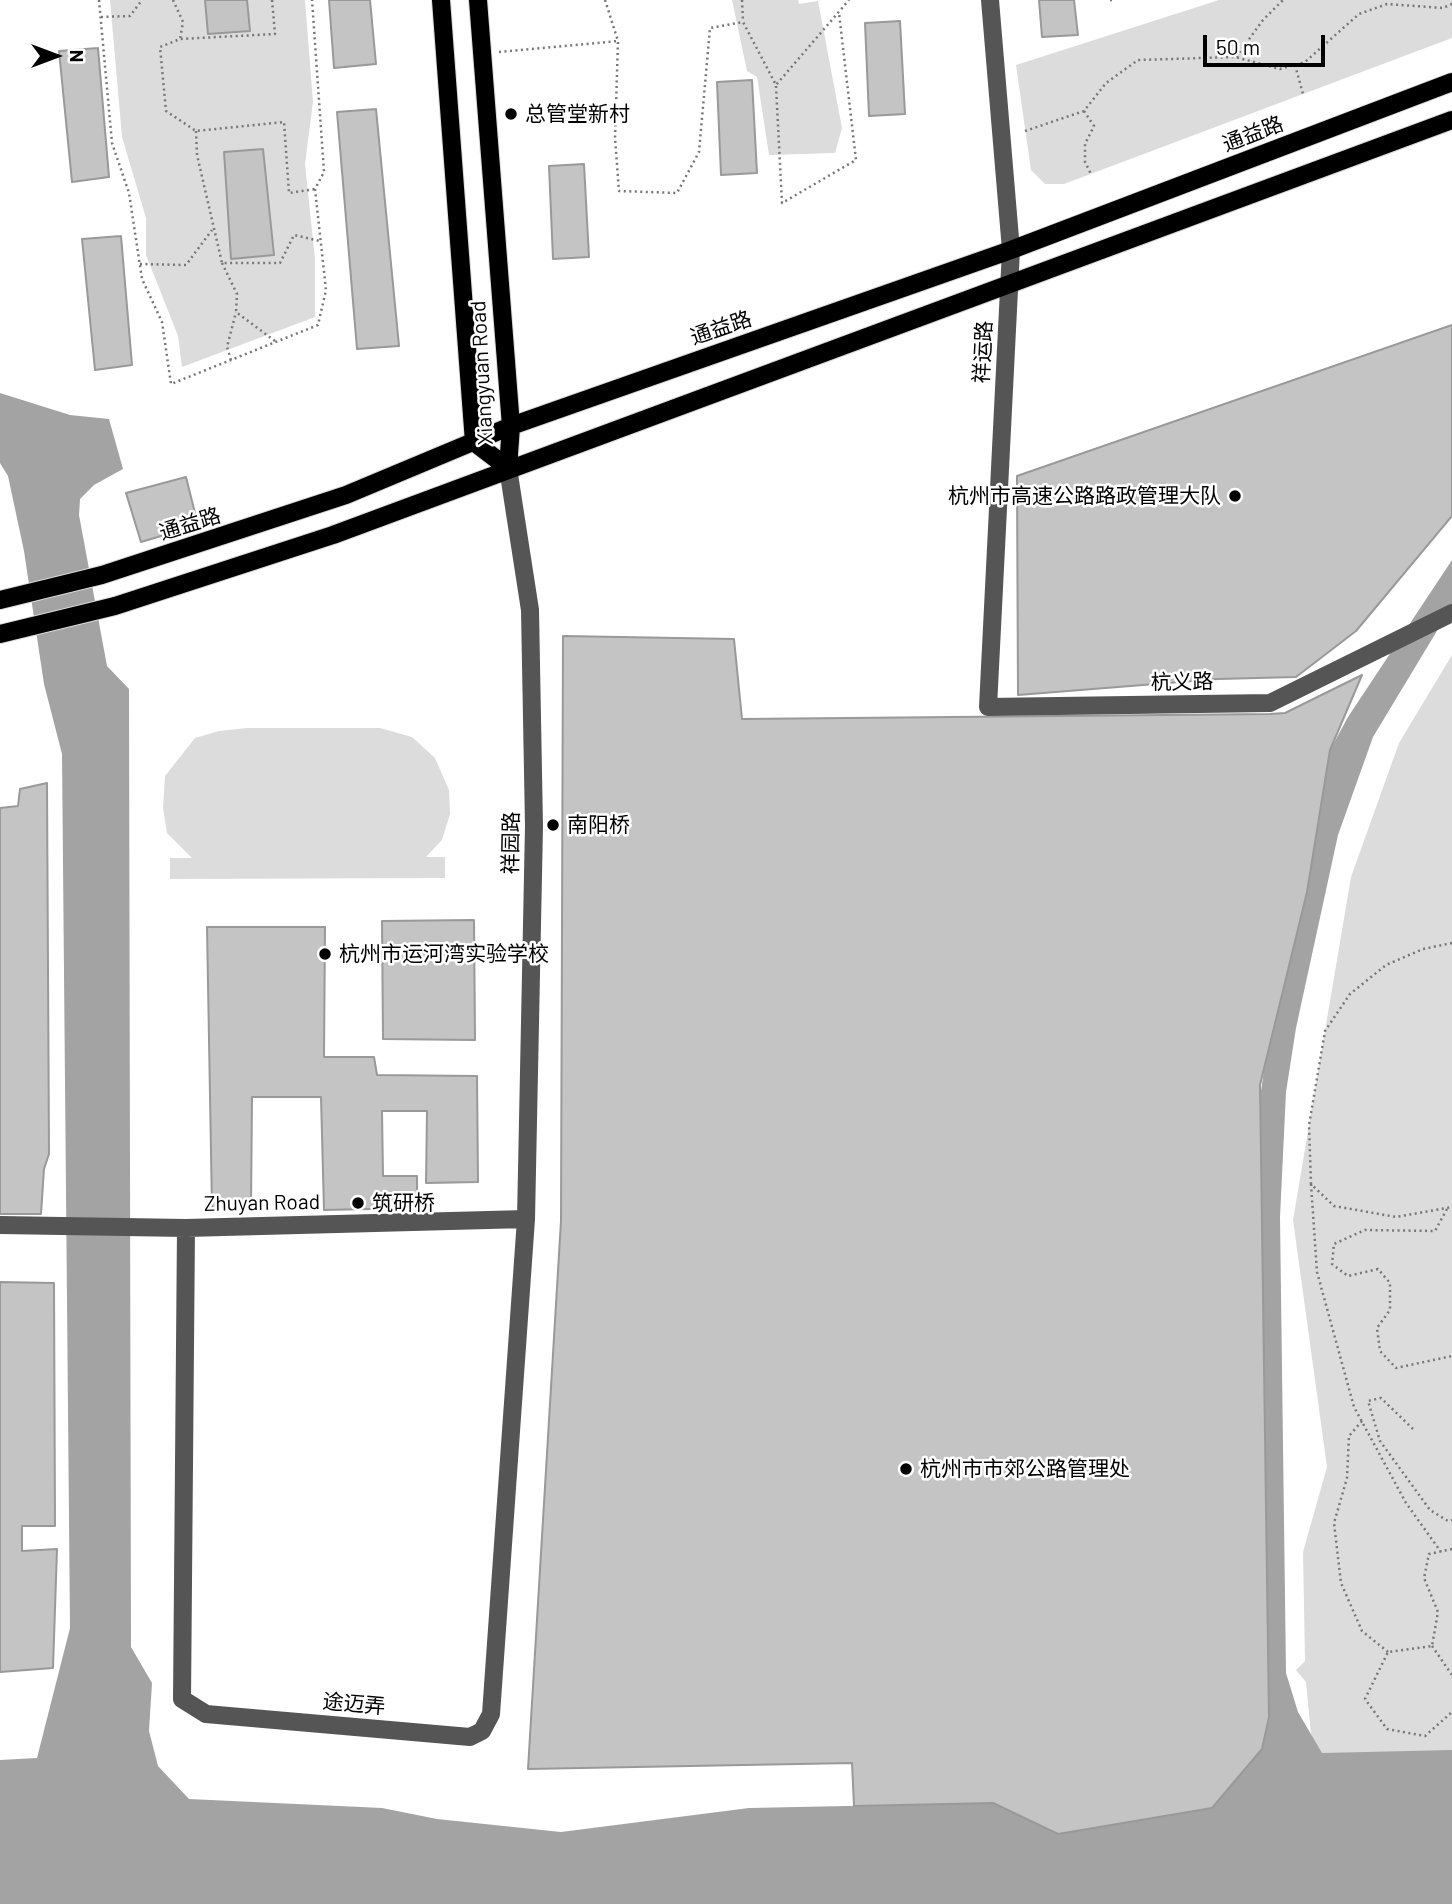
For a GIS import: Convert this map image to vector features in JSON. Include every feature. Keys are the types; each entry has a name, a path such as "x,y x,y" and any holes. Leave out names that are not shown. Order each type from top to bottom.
{"main road":[{"name":"Xiangyuan Road","path":"441,0 474,442 508,468"},
{"name":"Xiangyuan Road","path":"478,0 511,426 508,468"},
{"name":"通益路","path":"0,600 103,575 346,495 511,426 1011,250 1452,82"},
{"path":"0,634 115,607 333,535 1452,120"}],"street":[{"name":"祥运路","path":"988,708 1011,250 990,0"},
{"name":"祥园路","path":"508,468 531,624 534,826 526,1219"},
{"name":"杭义路","path":"988,708 1270,703 1452,612"},
{"name":"Zhuyan Road","path":"0,1225 186,1228 526,1219"},
{"name":"途迈弄","path":"186,1228 182,1699 206,1714 470,1737 482,1731 491,1714 526,1219"}],"path":[{"path":"99,0 112,143 129,193 142,279 162,322 171,384 318,325 326,290 315,189 324,172 312,0"},
{"path":"101,17 130,16 142,0"},
{"path":"173,0 183,22 180,39"},
{"path":"272,0 275,34 180,39 160,47 166,111 196,131 284,122 289,193 315,189"},
{"path":"606,0 618,41 615,138 619,191 677,192 699,152 710,28 743,22"},
{"path":"742,0 743,22 776,85 782,203 856,160 839,13"},
{"path":"776,85 849,0"},
{"path":"1235,57 1263,20 1283,0"},
{"path":"1025,131 1084,111 1106,83 1138,60 1235,57 1280,69 1305,62 1359,14 1387,4 1443,8 1452,4"},
{"path":"482,54 618,41"},
{"path":"1295,65 1303,94"},
{"path":"1084,111 1094,127 1086,144 1086,162 1091,174"},
{"path":"196,131 197,155 212,230 222,263 237,294 236,312 227,347 231,360"},
{"path":"140,264 186,265 212,230"},
{"path":"222,263 281,263 294,234 321,241"},
{"path":"236,312 276,342"},
{"path":"1441,1552 1406,1503 1354,1407 1317,1272 1310,1125 1325,1031 1350,994 1386,965 1423,949 1452,943"},
{"path":"1311,1184 1334,1206 1396,1217 1452,1207"},
{"path":"1447,1209 1435,1231 1365,1230 1334,1244 1332,1264 1348,1276 1378,1269 1390,1283 1390,1310 1377,1328 1380,1351 1396,1368 1452,1356"},
{"path":"1413,1429 1381,1398 1368,1401 1380,1441 1430,1510 1448,1521 1452,1520"},
{"path":"1362,1421 1349,1436 1347,1478 1334,1523 1341,1583 1362,1631 1388,1652 1432,1646"},
{"path":"1452,1549 1429,1554 1424,1578 1438,1612 1432,1646 1452,1675"},
{"path":"1388,1652 1365,1699 1387,1729 1425,1736 1452,1712"}],"shaded area":[{"path":"110,0 305,0 313,102 305,164 315,259 315,317 182,367 178,336 146,255 146,218 122,137"},
{"path":"732,0 798,0 799,4 818,1 842,128 835,153 769,155 757,77 747,71"},
{"path":"1219,0 1452,0 1452,38 1064,184 1045,184 1031,170 1016,65"},
{"path":"0,393 70,415 109,419 123,469 94,485 80,499 79,515 107,666 129,689 131,1647 152,1683 149,1731 158,1766 189,1799 382,1808 437,1819 561,1832 749,1808 993,1803 1058,1834 1212,1808 1262,1749 1253,1147 1278,973 1330,750 1348,717 1452,560 1452,606 1373,737 1338,835 1296,1028 1286,1092 1280,1217 1286,1673 1298,1712 1322,1753 1452,1750 1452,1904 0,1904 0,1760 37,1758 70,1628 62,754 44,684 24,551 8,476 0,463"},
{"path":"1452,655 1452,1769 1326,1792 1311,1734 1306,1682 1296,1670 1305,1661 1303,1552 1327,1467 1293,1220 1351,877 1399,743"},
{"path":"247,728 380,728 412,737 435,758 449,790 450,814 442,840 426,857 445,857 445,878 170,879 170,858 192,858 167,833 163,808 165,776 195,738 219,731"}],"building":[{"path":"205,0 247,0 250,31 208,34"},
{"path":"329,0 370,0 376,64 334,68"},
{"path":"1039,0 1074,0 1078,35 1042,37"},
{"path":"900,21 905,114 869,116 865,23"},
{"path":"98,48 109,177 72,182 59,51"},
{"path":"752,80 757,173 721,175 717,82"},
{"path":"376,109 399,346 357,349 337,112"},
{"path":"263,149 274,255 231,259 224,152"},
{"path":"584,164 589,257 553,259 549,166"},
{"path":"121,236 132,365 95,370 82,239"},
{"name":"杭州市高速公路路政管理大队","path":"1452,325 1452,516 1356,631 1296,677 1218,679 1018,695 1017,476"},
{"path":"186,477 198,525 141,542 126,493"},
{"name":"杭州市市郊公路管理处","path":"563,636 734,639 742,719 1285,713 1362,675 1330,750 1307,892 1260,1085 1269,1717 1262,1749 1212,1808 1058,1834 993,1803 854,1806 852,1763 528,1769 561,1221"},
{"path":"47,783 49,1154 44,1169 41,1214 0,1214 0,808 18,806 20,789"},
{"path":"474,920 475,1040 383,1039 382,921"},
{"path":"207,927 325,927 324,1057 374,1057 377,1075 477,1076 478,1182 426,1183 427,1111 382,1111 383,1176 417,1176 417,1208 324,1210 321,1097 252,1097 251,1207 212,1208"},
{"path":"0,1282 54,1283 55,1526 22,1526 22,1551 57,1549 53,1668 0,1672"}],"place":[{"name":"总管堂新村","path":"511,114"},
{"name":"杭州市高速公路路政管理大队","path":"1235,496"},
{"name":"南阳桥","path":"553,825"},
{"name":"杭州市运河湾实验学校","path":"325,954"},
{"name":"筑研桥","path":"358,1203"},
{"name":"杭州市市郊公路管理处","path":"906,1469"}]}
